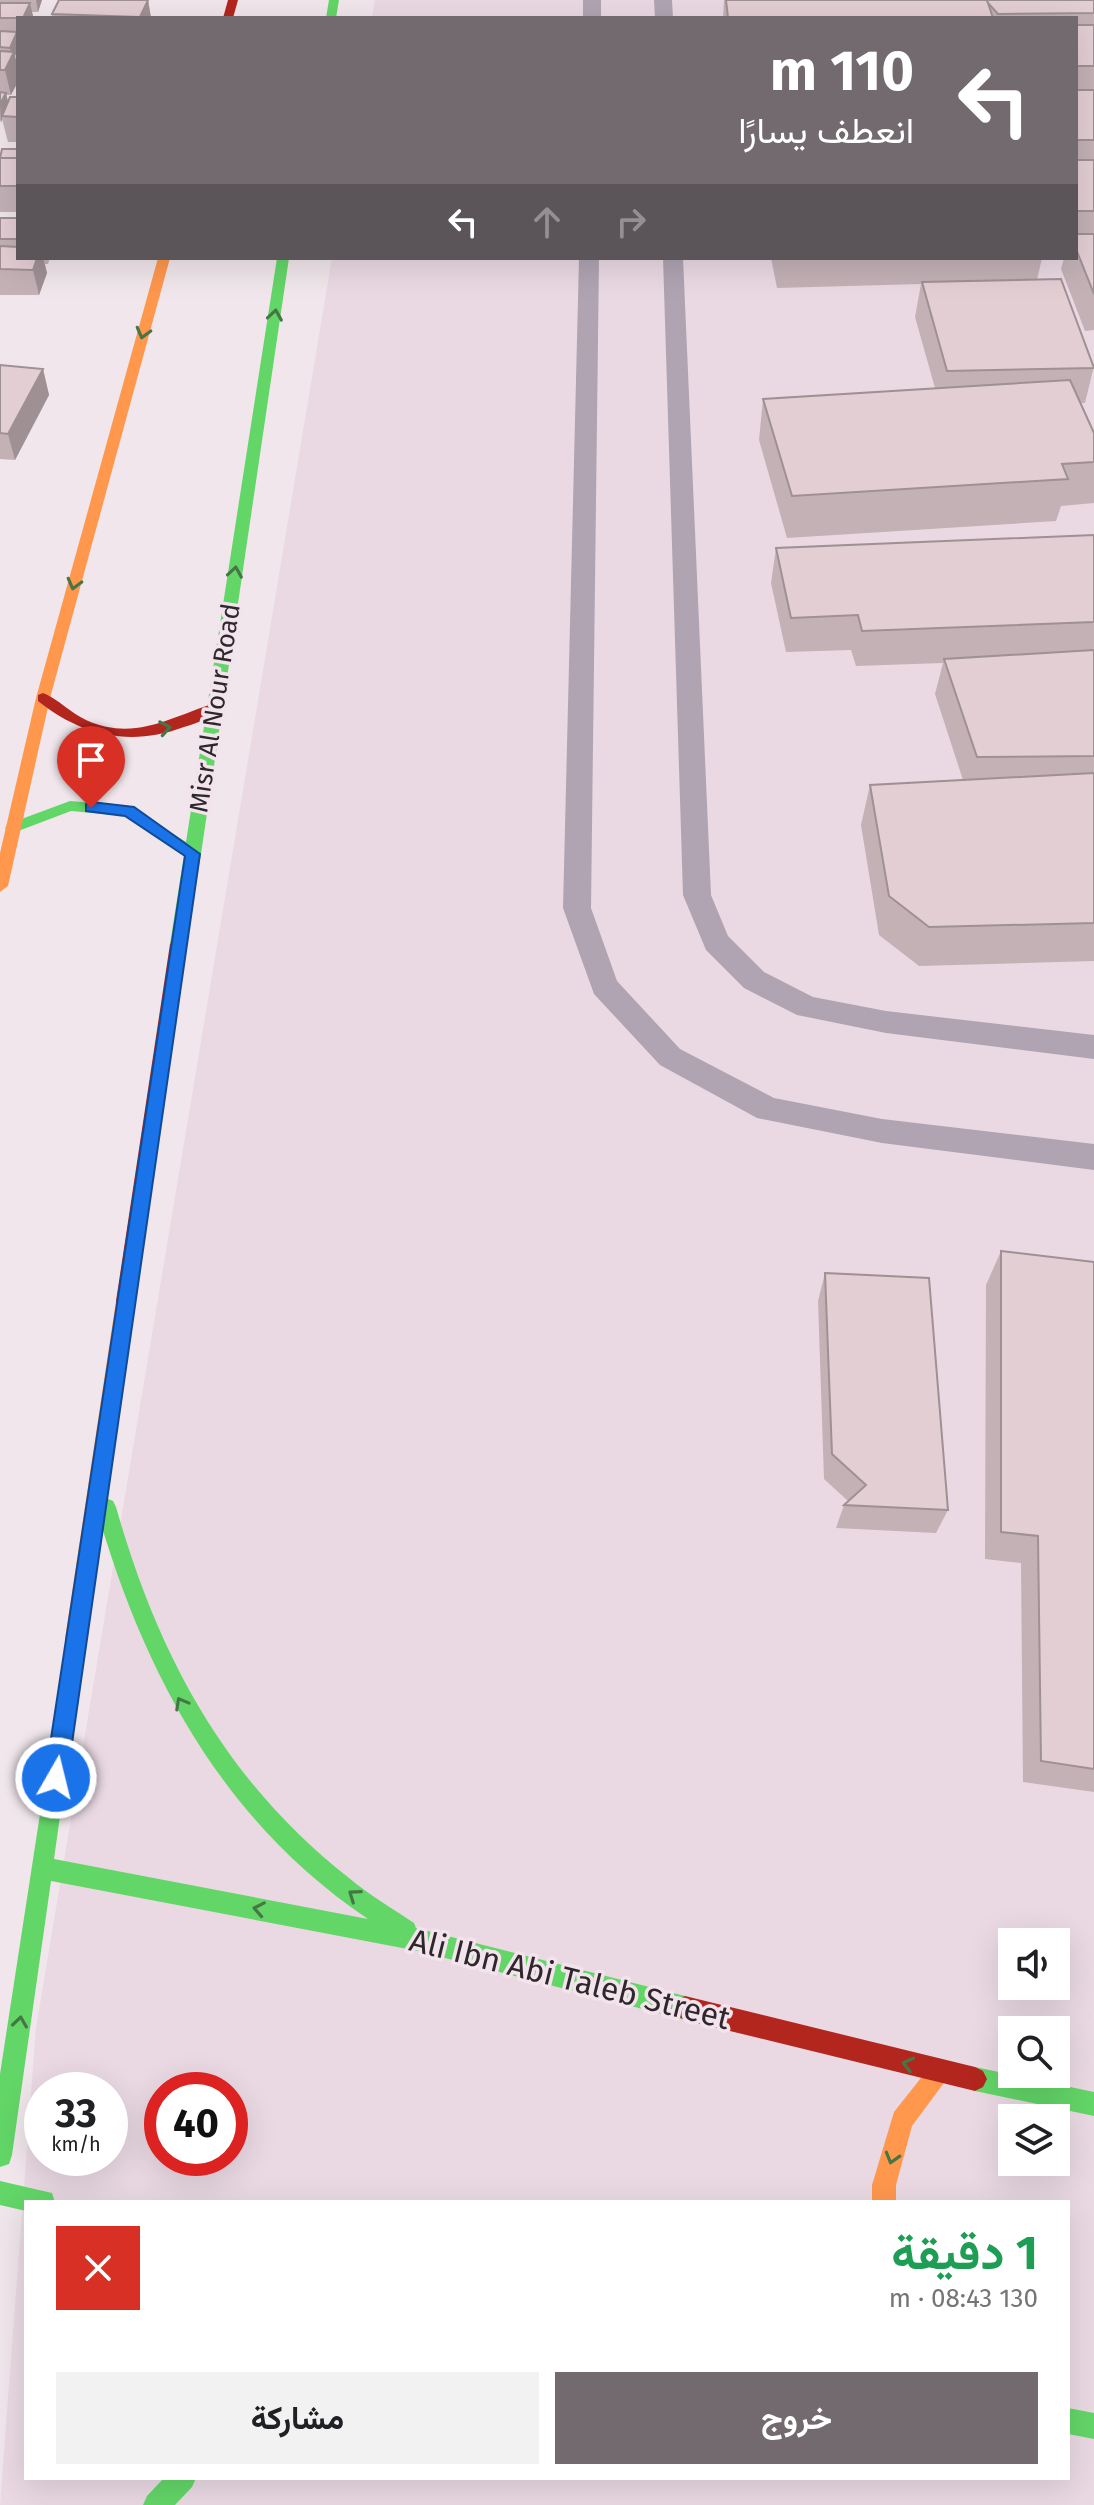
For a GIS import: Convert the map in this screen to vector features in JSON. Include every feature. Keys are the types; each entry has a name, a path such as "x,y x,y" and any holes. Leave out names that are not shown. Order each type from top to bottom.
{"street":[{"path":"0,886 43,698 163,260"},
{"name":"Misr Al Nour Road","path":"0,2155 283,260"},
{"path":"43,698 56,715 75,725 100,731 162,730 191,723 215,708"},
{"path":"13,828 70,806 129,811 193,854"},
{"path":"100,1479 118,1563 150,1647 195,1729 257,1807 331,1878 418,1940"},
{"name":"Ali Ibn Abi Taleb Street","path":"43,1868 418,1940 940,2072 1094,2104"},
{"path":"884,2200 884,2185 902,2120 940,2072"},
{"path":"0,2193 33,2200"},
{"path":"1070,2421 1094,2426"},
{"path":"156,2505 181,2480"}],"lane":[{"path":"589,260 577,908 604,986 670,1057 768,1109 882,1131 1094,1157"},
{"path":"673,260 697,895 716,942 754,980 807,1007 886,1022 1094,1047"}],"shaded area":[{"path":"375,0 1094,0 1094,2505 0,2505 25,2176 128,2176 128,2072 33,2072 36,2028 332,260 1078,260 1078,16 372,16"}],"building":[{"path":"59,0 148,0 140,16 52,14"},
{"path":"726,0 987,0 992,16 728,16"},
{"path":"987,0 1094,0 1094,13 998,14"},
{"path":"0,3 30,3 24,16 0,18"},
{"path":"1078,25 1094,25 1094,66 1078,66"},
{"path":"0,31 16,32 10,48 0,47"},
{"path":"0,51 14,52 5,70 0,70"},
{"path":"1078,90 1094,90 1094,140 1078,140"},
{"path":"10,97 16,97 16,117 2,116"},
{"path":"2,149 16,149 16,158 0,158"},
{"path":"0,158 16,158 16,186 0,186"},
{"path":"1078,160 1094,160 1094,211 1078,211"},
{"path":"0,218 16,218 16,239 0,239"},
{"path":"1078,234 1094,234 1094,294 1078,254"},
{"path":"0,246 16,247 16,260 36,260 33,270 0,269"},
{"path":"1061,279 1094,368 947,371 922,282"},
{"path":"0,365 43,369 8,434 0,433"},
{"path":"1070,380 1094,433 1094,462 1062,464 1068,479 792,496 763,399"},
{"path":"1094,535 1094,622 862,631 858,615 791,618 776,548"},
{"path":"1094,650 1094,756 977,757 944,659"},
{"path":"1094,773 1094,923 929,927 889,896 870,785"},
{"path":"1001,1251 1094,1262 1094,1769 1041,1761 1038,1536 1001,1532"},
{"path":"825,1273 929,1278 948,1510 844,1505 866,1485 832,1454"}],"traffic: fast":[{"path":"331,16 334,0"},
{"path":"178,944 283,260"},
{"path":"13,828 70,806 129,811 193,854"},
{"path":"106,1507 121,1561 162,1663 218,1756 251,1799 289,1839 340,1885 406,1931"},
{"path":"0,2155 75,1639"},
{"path":"43,1868 418,1940 685,2008"},
{"path":"975,2079 1094,2104"},
{"path":"0,2193 33,2200"},
{"path":"1070,2421 1094,2426"},
{"path":"156,2505 181,2480"}],"traffic: slow":[{"path":"0,886 43,698 163,260"},
{"path":"75,1639 125,1301"},
{"path":"884,2200 884,2185 902,2120 940,2072"}],"traffic: jam":[{"path":"229,16 233,0"},
{"path":"43,698 84,725 126,733 171,727 215,708"},
{"path":"125,1301 178,944"},
{"path":"685,2008 975,2079"}],"route":[{"path":"56,1778 193,854 129,811 91,808"}]}
